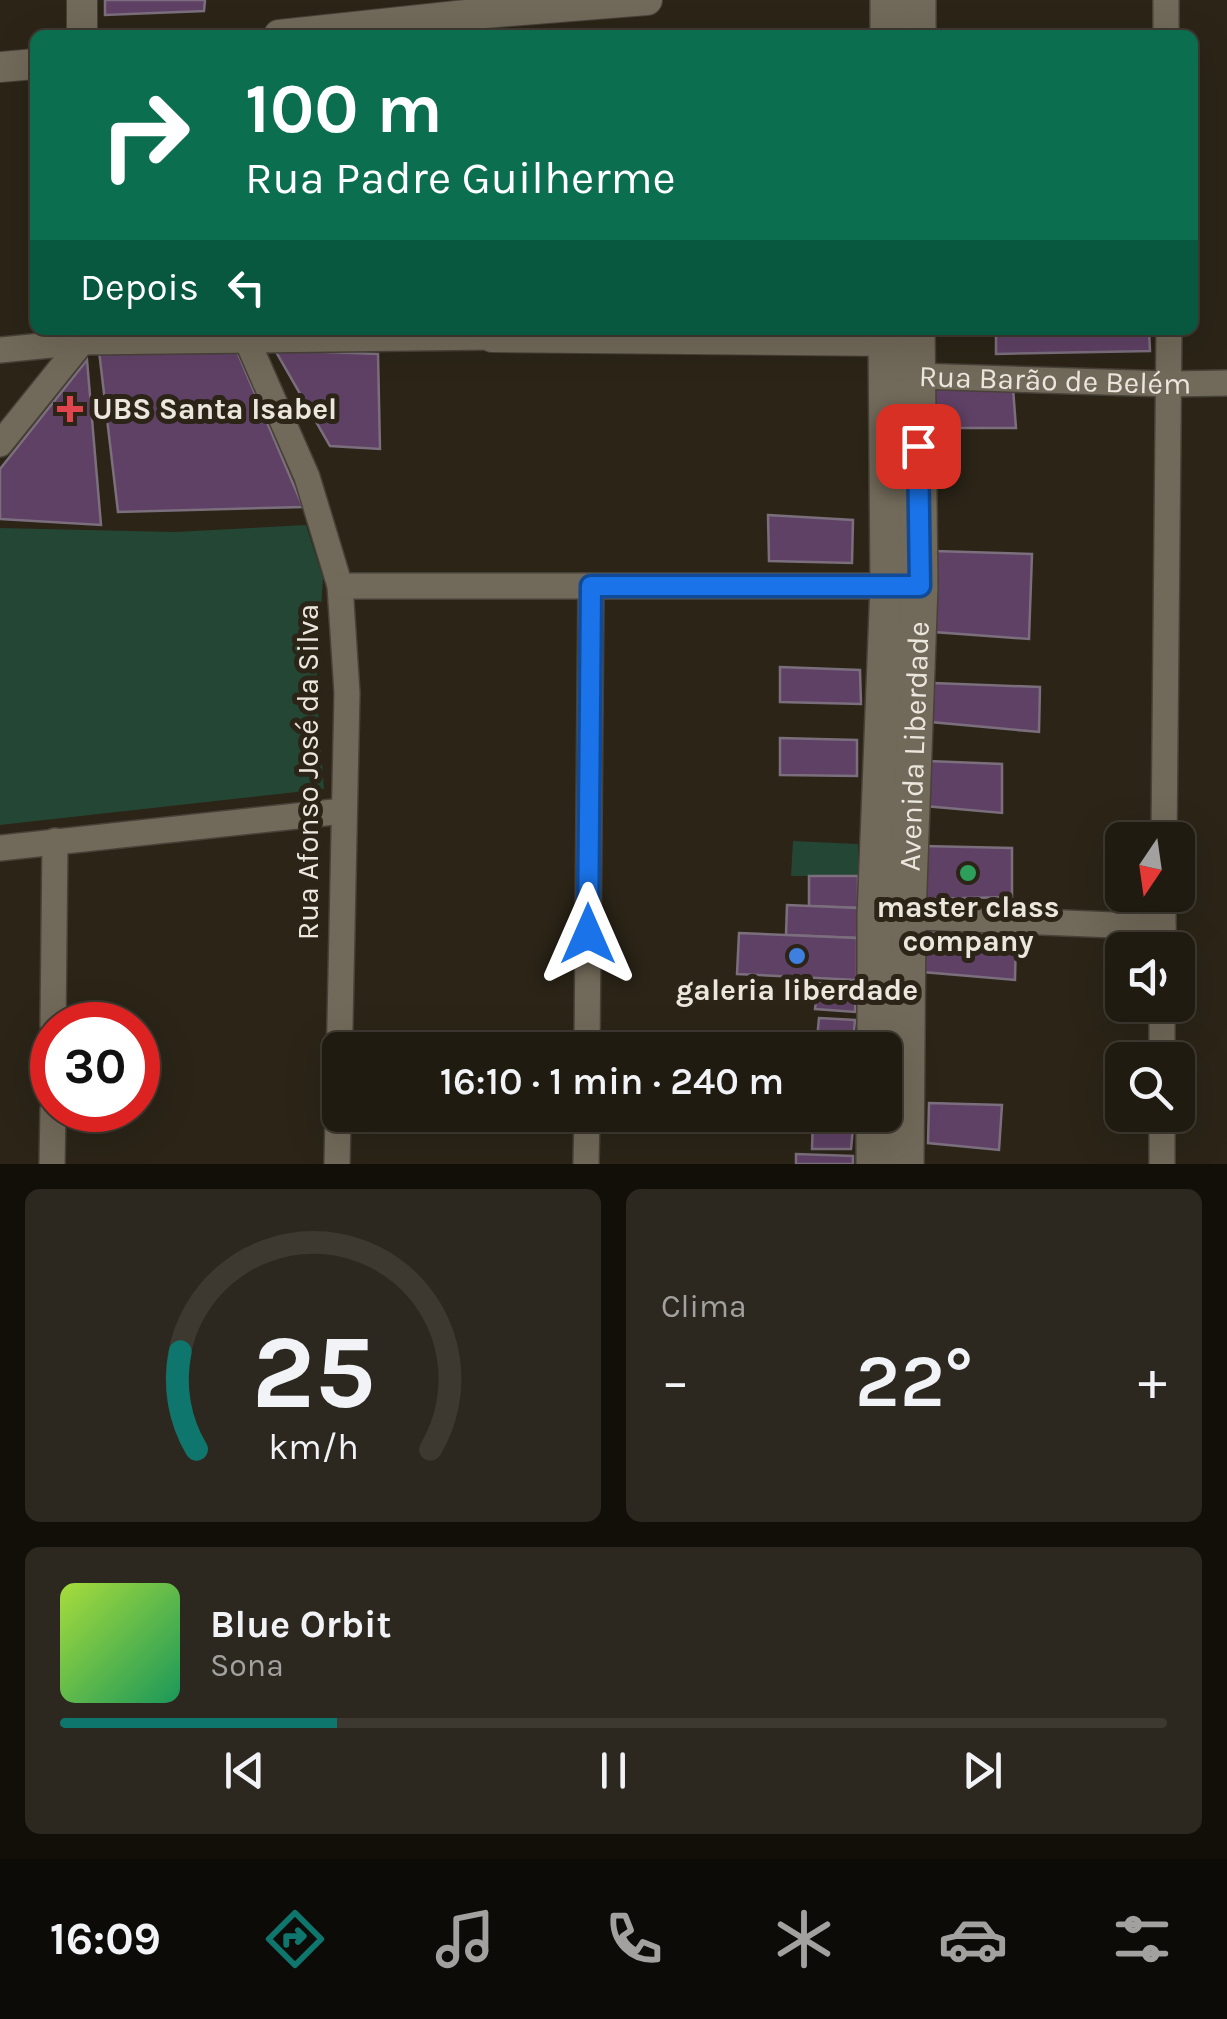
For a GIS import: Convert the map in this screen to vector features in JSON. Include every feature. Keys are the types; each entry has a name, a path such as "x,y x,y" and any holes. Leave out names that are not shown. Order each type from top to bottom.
{"main road":[{"path":"888,0 888,30"},
{"path":"918,0 918,30"},
{"name":"Avenida Liberdade","path":"877,1032 892,916 904,586 917,376 896,335"},
{"name":"Avenida Liberdade","path":"896,335 904,586"},
{"name":"Avenida Liberdade","path":"892,916 906,1164"},
{"path":"874,1132 874,1164"}],"street":[{"path":"82,0 82,30"},
{"path":"373,30 484,24 647,0"},
{"path":"1166,0 1166,30"},
{"path":"0,67 30,64"},
{"name":"Rua Barão de Belém","path":"0,350 82,336 394,335"},
{"path":"1164,822 1169,335"},
{"path":"0,444 82,336"},
{"name":"Rua Afonso José da Silva","path":"246,338 307,477 340,586 347,693 337,1164"},
{"name":"Rua Barão de Belém","path":"917,376 1227,383"},
{"path":"340,586 904,586"},
{"path":"587,1032 591,586"},
{"path":"0,848 343,812"},
{"path":"53,1002 55,842"},
{"path":"892,916 1105,933"},
{"path":"52,1132 52,1164"},
{"path":"586,1164 587,1132"},
{"path":"1162,1132 1162,1164"}],"green space":[{"path":"306,525 323,578 316,687 324,789 0,825 0,528 175,532"},
{"path":"793,841 858,844 858,876 791,876"}],"building":[{"path":"105,0 205,0 204,11 105,15"},
{"path":"996,335 1149,335 1150,351 996,354"},
{"path":"236,349 303,507 118,512 99,351"},
{"path":"275,350 378,354 380,449 330,446"},
{"name":"UBS Santa Isabel","path":"87,360 101,525 0,519 0,469"},
{"path":"934,387 1013,388 1016,428 932,428"},
{"path":"768,515 853,520 852,563 769,561"},
{"path":"934,551 1032,554 1029,639 934,632"},
{"path":"780,667 860,670 861,704 780,702"},
{"path":"933,683 1040,687 1039,732 931,722"},
{"path":"780,738 857,740 857,776 780,775"},
{"path":"928,761 1002,764 1002,813 925,806"},
{"name":"master class company","path":"923,846 1012,848 1012,897 925,899"},
{"path":"809,876 858,876 858,908 809,906"},
{"path":"787,905 858,908 857,938 786,935"},
{"path":"925,932 1016,935 1015,980 923,972"},
{"name":"galeria liberdade","path":"739,933 857,938 857,980 737,974"},
{"path":"818,983 856,986 855,1012 815,1009"},
{"path":"819,1018 855,1020 854,1032 818,1032"},
{"path":"929,1103 1002,1105 999,1150 928,1143"},
{"path":"813,1132 853,1132 851,1149 812,1149"},
{"path":"796,1154 853,1156 853,1164 796,1164"}],"place":[{"name":"UBS Santa Isabel","path":"70,409"},
{"name":"master class company","path":"968,873"},
{"name":"galeria liberdade","path":"797,956"}],"route":[{"path":"588,934 591,586 920,586 918,446"}]}
